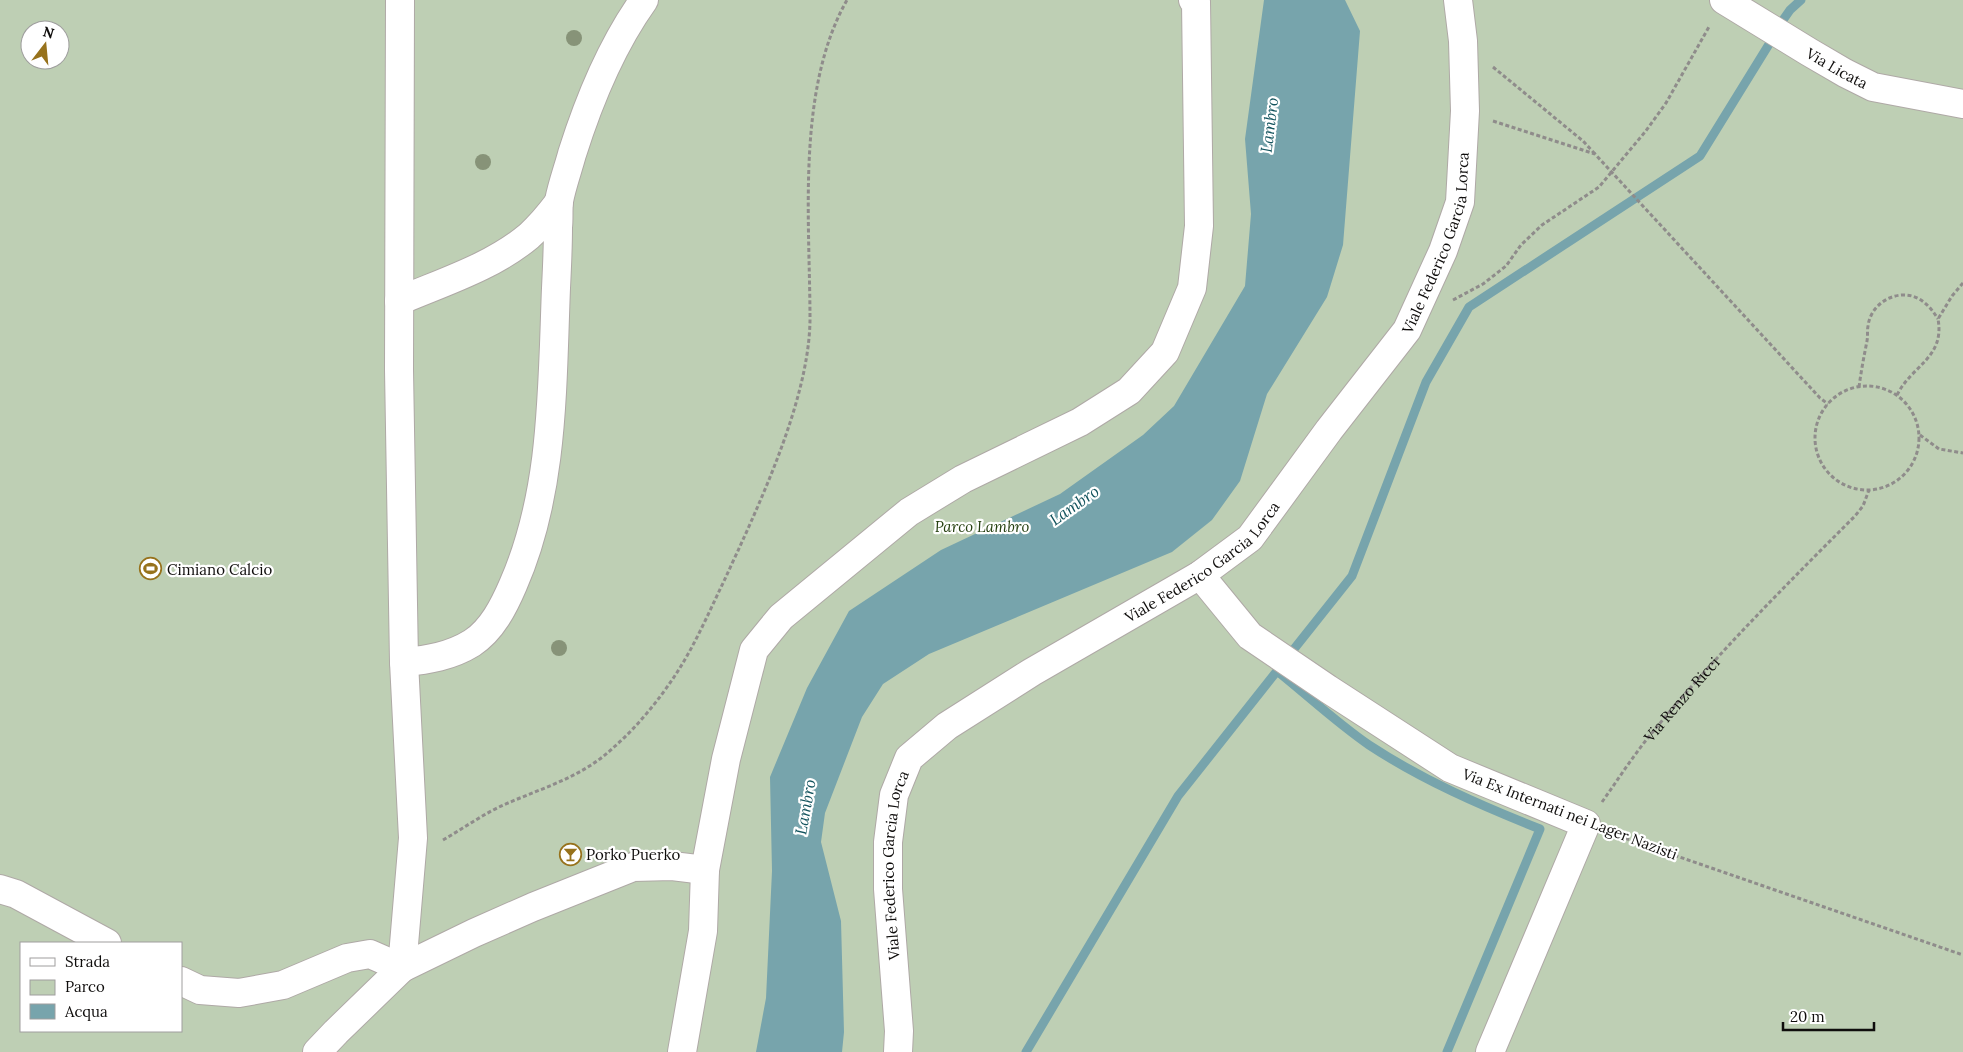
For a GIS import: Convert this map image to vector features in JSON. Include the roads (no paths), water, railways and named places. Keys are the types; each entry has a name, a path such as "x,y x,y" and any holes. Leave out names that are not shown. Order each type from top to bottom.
{"street":[{"path":"400,0 399,301 404,662 413,838 402,968"},
{"path":"404,662 428,660 448,655 473,642 485,632 503,606 527,549 538,505 547,455 553,382 559,202 583,120 594,93 628,23 644,0"},
{"name":"Viale Federico Garcia Lorca","path":"898,1052 899,1031 888,889 888,842 894,795 909,758 947,726 1032,672 1200,575 1250,538 1407,330 1444,251 1460,202 1465,111 1463,41 1458,0"},
{"name":"Via Licata","path":"1724,0 1809,52 1873,87 1963,104"},
{"path":"682,1052 704,931 705,870 726,759 754,650 781,617 909,512 963,479 1080,422 1129,391 1165,352 1192,288 1199,226 1195,1"},
{"path":"399,301 478,268 510,250 536,229 559,202"},
{"name":"Via Ex Internati nei Lager Nazisti","path":"1200,575 1250,636 1450,768 1586,824 1490,1052"},
{"path":"318,1052 402,968 533,907 633,867 672,866 705,870"},
{"path":"0,889 16,894 105,942"},
{"path":"182,981 200,990 239,993 283,985 347,958 370,954 402,968"}],"water":[{"name":"Lambro","path":"1264,0 1345,0 1360,31 1343,245 1327,297 1267,394 1240,481 1212,520 1172,552 929,654 883,684 862,717 825,813 821,842 841,921 844,1032 842,1052 756,1052 766,998 772,871 770,777 807,688 849,611 941,550 1060,494 1143,435 1174,406 1245,286 1251,214 1245,139"}],"waterway":[{"path":"1783,20 1801,0"},
{"path":"1294,649 1352,576 1426,382 1469,307 1700,156 1771,41"},
{"path":"1026,1052 1178,796 1277,671 1345,728 1389,758 1453,791 1540,829 1447,1052"}],"place":[{"name":"Cimiano Calcio","path":"151,569"},
{"name":"Porko Puerko","path":"570,854"}],"park label":[{"name":"Parco Lambro","path":"982,526"}]}
